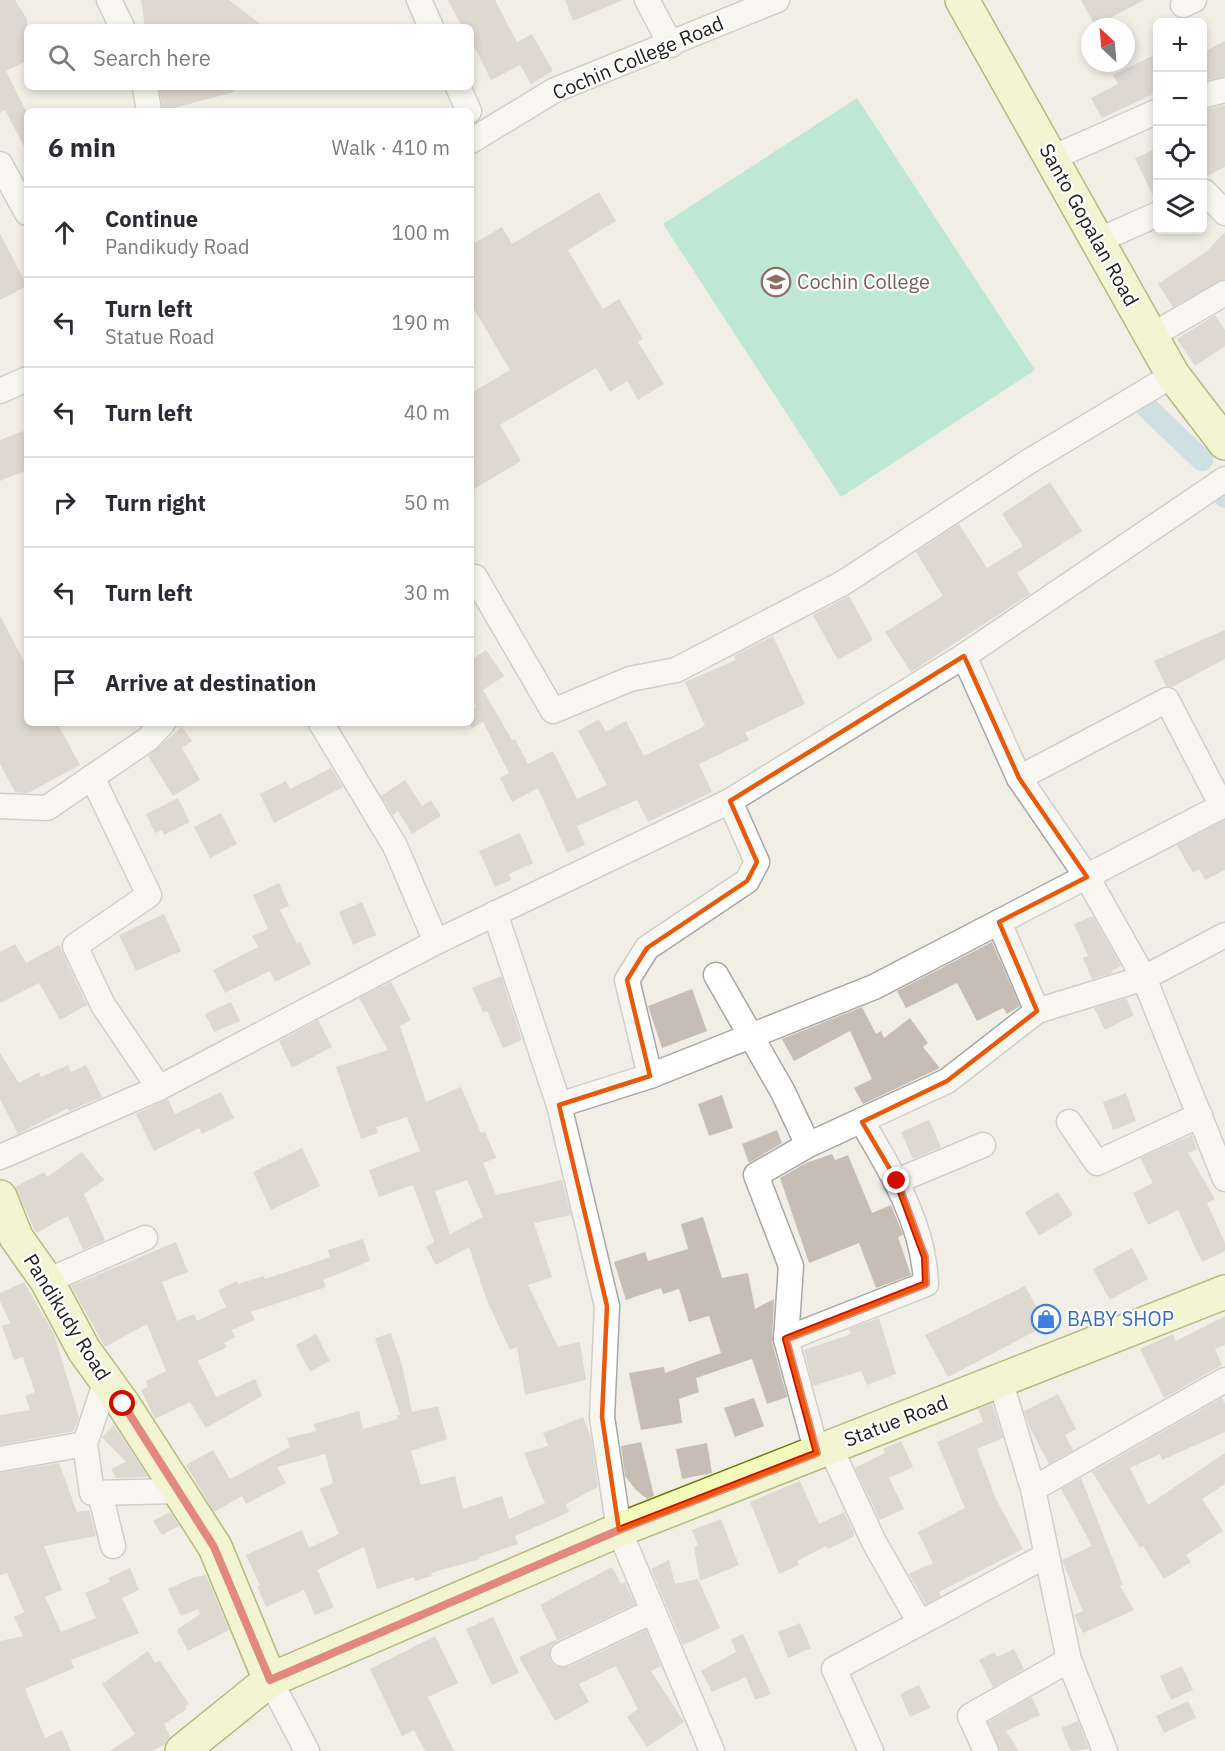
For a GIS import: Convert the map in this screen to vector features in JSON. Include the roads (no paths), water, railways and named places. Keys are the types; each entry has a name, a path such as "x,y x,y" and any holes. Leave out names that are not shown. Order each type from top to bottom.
{"main road":[{"name":"Santo Gopalan Road","path":"962,0 1173,375 1225,443"},
{"name":"Pandikudy Road","path":"0,1197 8,1241 47,1281 84,1350 214,1547 270,1680"},
{"name":"Statue Road","path":"182,1751 270,1680 619,1530 1225,1292"}],"street":[{"path":"109,0 121,24"},
{"path":"420,0 430,24"},
{"path":"647,0 671,45"},
{"name":"Cochin College Road","path":"474,131 555,90 671,45 777,0"},
{"path":"146,90 148,108"},
{"path":"459,90 468,108"},
{"path":"1207,95 1225,90"},
{"path":"1052,158 1153,113"},
{"path":"0,164 24,208"},
{"path":"1207,194 1225,213"},
{"path":"1097,241 1153,216"},
{"path":"1151,336 1225,292"},
{"path":"474,577 553,711 630,679 676,670 843,584 1028,462 1173,375"},
{"path":"0,391 24,380"},
{"path":"0,1157 159,1088 495,912 730,801 964,656 1225,479"},
{"path":"964,656 1019,778 1087,877 1144,978 1225,1179"},
{"path":"559,1105 650,1076 874,987 1222,806 1167,700 1019,778"},
{"path":"0,806 47,808 147,739 160,726"},
{"path":"323,726 395,846 436,942"},
{"path":"92,777 149,895 75,946 103,1005 159,1088"},
{"path":"650,1076 627,980 647,948 747,881 757,862 730,801"},
{"path":"495,912 559,1105 607,1306 602,1417 619,1530 712,1751"},
{"path":"999,922 1037,1011"},
{"path":"920,1623 823,1450 786,1339 791,1266 756,1175 808,1145 947,1081 1037,1011 1144,978 1225,935"},
{"path":"716,975 752,1036 808,1145"},
{"path":"1069,1122 1097,1163 1200,1115"},
{"path":"786,1339 926,1284 925,1257 897,1181 862,1122"},
{"path":"897,1181 983,1145"},
{"path":"47,1281 145,1238"},
{"path":"105,1380 85,1444 92,1493 179,1491"},
{"path":"1000,1380 1033,1489 1069,1660 1105,1751"},
{"path":"1033,1489 1225,1380"},
{"path":"0,1459 85,1444"},
{"path":"100,1493 113,1546"},
{"path":"871,1751 834,1669 1047,1555"},
{"path":"563,1654 653,1611"},
{"path":"986,1751 970,1716 1069,1660"},
{"name":"Pandikudy Road","path":"270,1680 306,1751"}],"waterway":[{"path":"1141,402 1202,460"}],"place":[{"name":"Cochin College","path":"776,282"},
{"name":"BABY SHOP","path":"1046,1319"}]}
